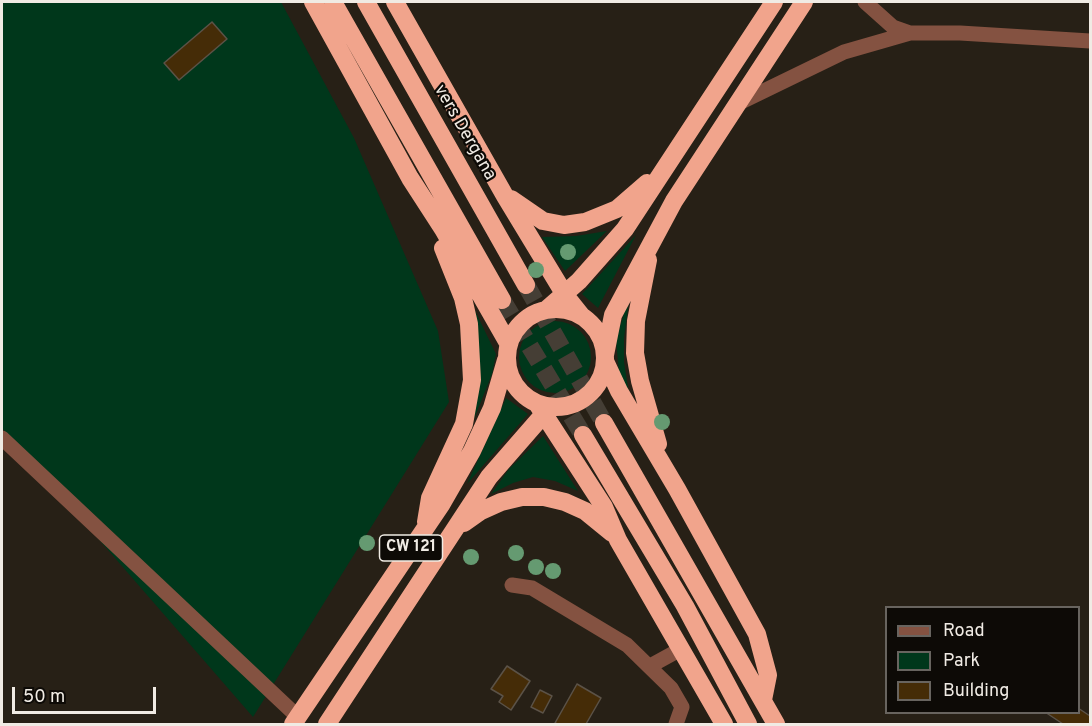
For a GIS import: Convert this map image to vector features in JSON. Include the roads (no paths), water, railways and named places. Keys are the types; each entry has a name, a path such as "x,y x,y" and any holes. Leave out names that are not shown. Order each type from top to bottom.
{"highway":[{"path":"313,2 356,84 443,229 507,352 515,386 525,397 544,408 604,507 618,540 724,724"},
{"path":"333,2 502,300"},
{"name":"vers Dergana","path":"366,2 526,285"},
{"path":"395,2 505,195 565,295 580,315"},
{"path":"507,352 522,321 547,309 565,295 625,229 774,2"},
{"path":"327,724 489,477 544,408 567,406 583,399 596,387 603,372 614,315 651,249 674,201 804,2"},
{"path":"505,195 543,221 564,225 585,222 617,209 665,165"},
{"path":"420,194 463,298 469,324 472,380 464,424 430,498 426,524"},
{"path":"651,249 636,321 635,353 640,381 666,469"},
{"path":"547,309 570,310 580,315 593,325 602,339 605,358 619,392 666,469 757,634 768,675 763,700"},
{"name":"CW 121","path":"295,721 472,451 492,408 507,352"},
{"path":"604,423 776,724"},
{"path":"583,435 685,606 748,724"},
{"path":"449,540 481,511 501,502 522,497 566,502 585,511 603,524 618,540"}],"street":[{"path":"865,2 886,21 910,33"},
{"path":"739,103 844,51 910,33 1090,41"},
{"path":"2,438 295,721"},
{"path":"512,585 532,588 627,645 671,688 682,707 676,724"},
{"path":"650,666 681,649"}],"tunnel":[{"path":"526,285 604,423"},
{"path":"502,300 583,435"}]}
